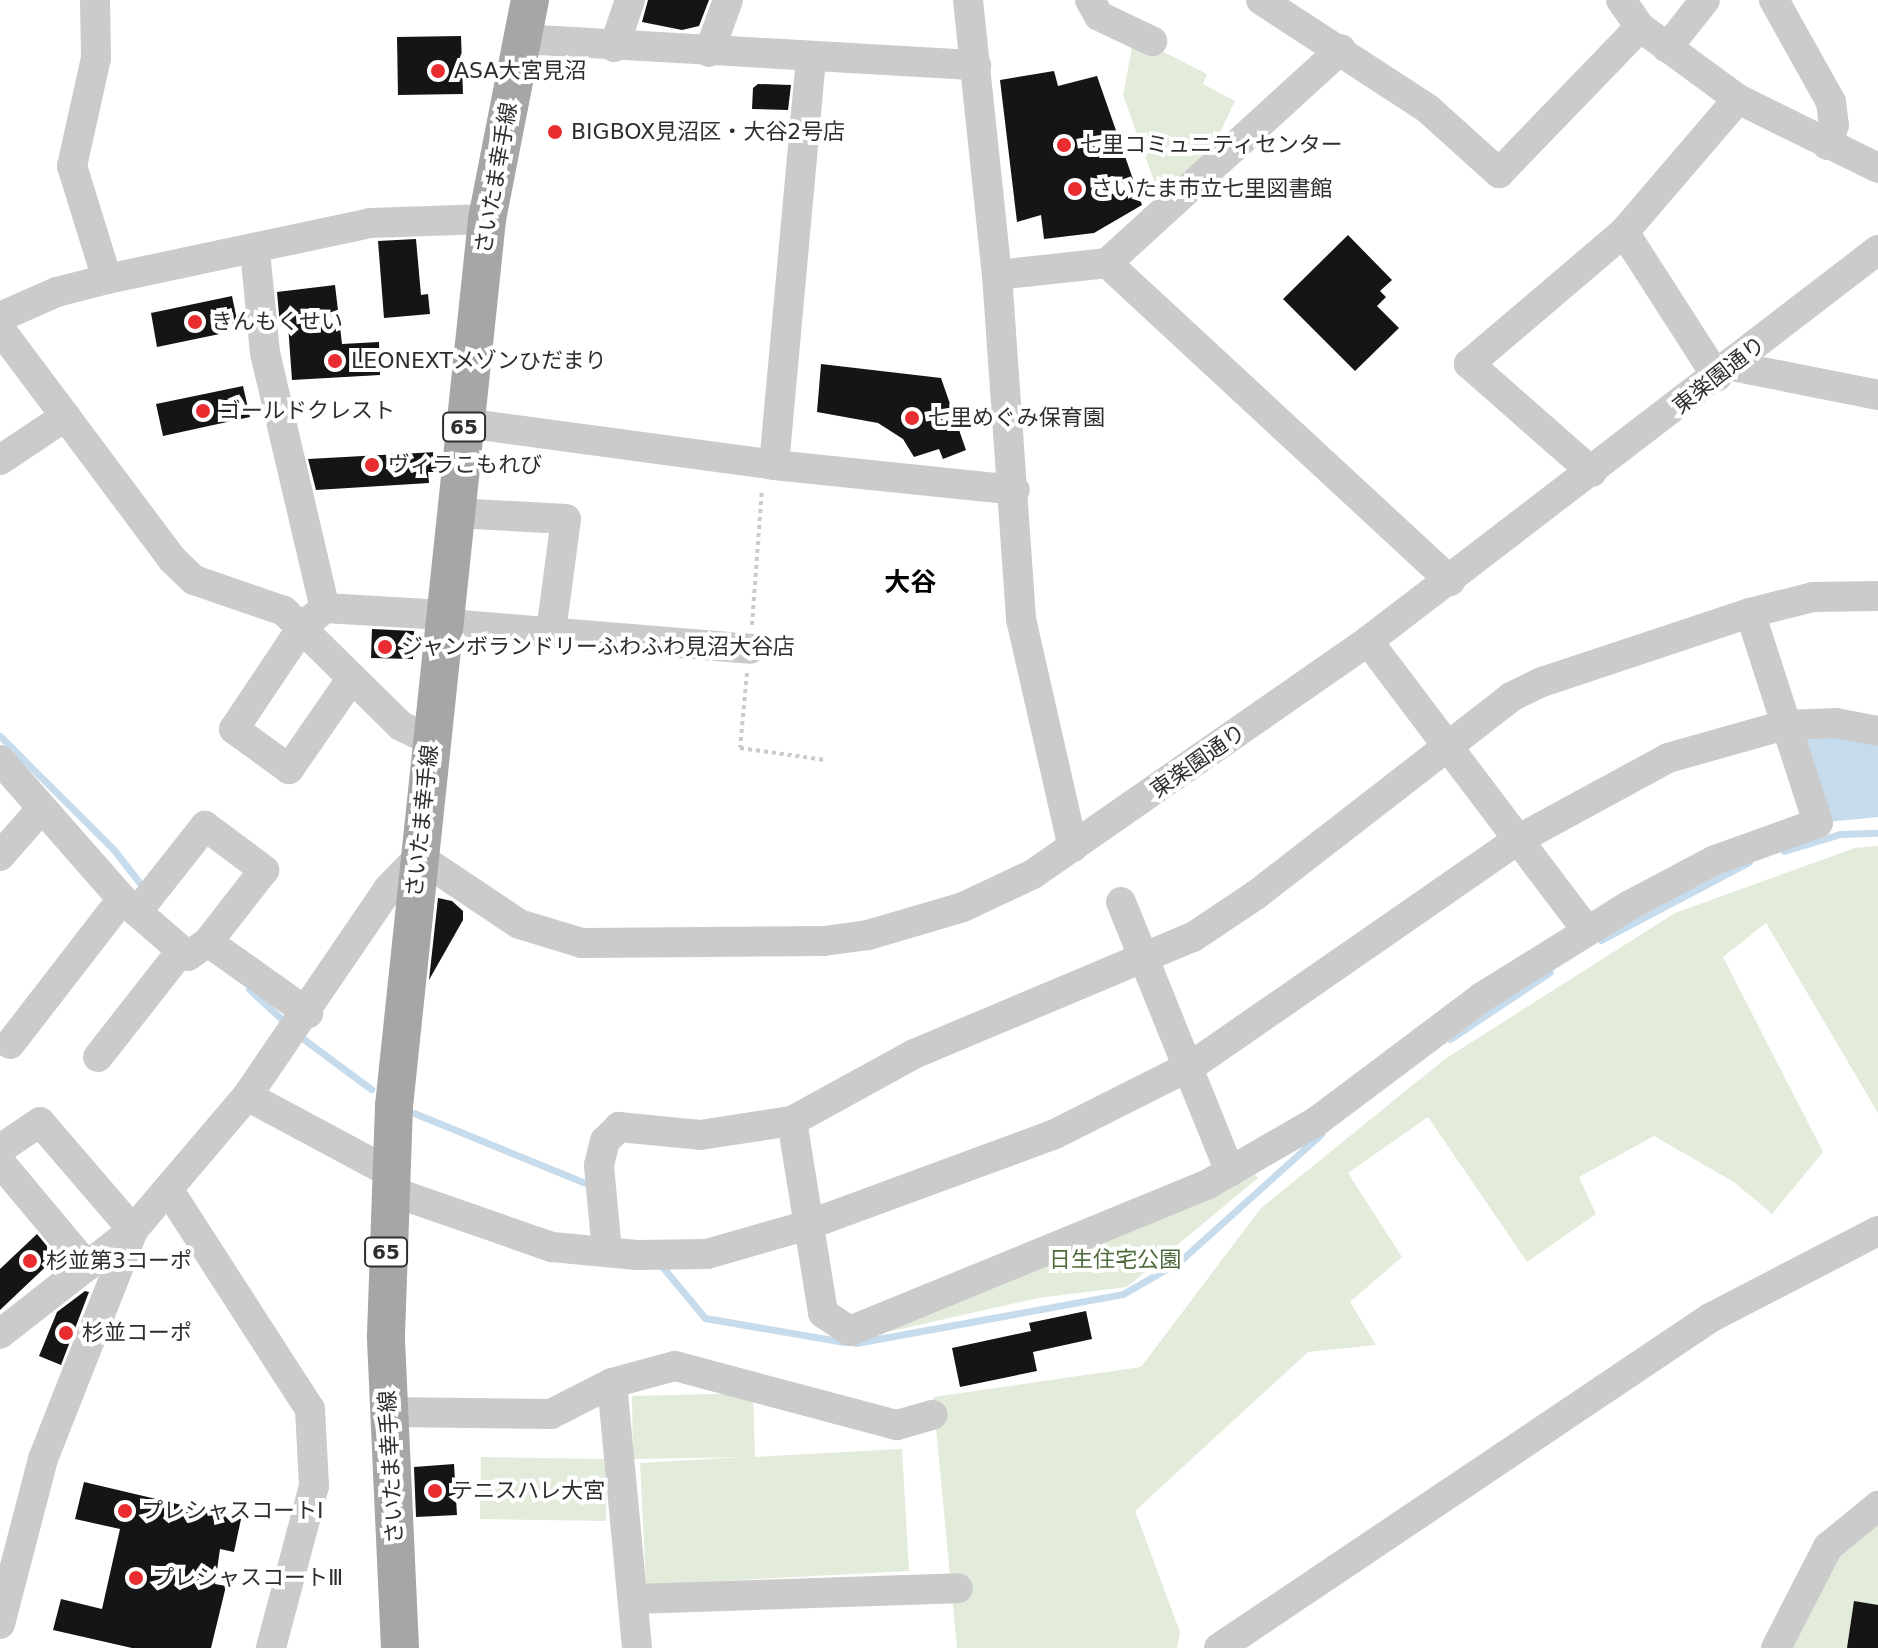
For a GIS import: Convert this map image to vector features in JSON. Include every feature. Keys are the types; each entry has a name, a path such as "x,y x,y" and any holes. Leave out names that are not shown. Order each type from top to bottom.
{"main road":[{"name":"さいたま幸手線","path":"400,1648 388,1412 388,1181 430,740 487,219 530,0"}],"street":[{"path":"95,0 96,58 72,166 107,279"},
{"path":"614,47 630,0"},
{"path":"709,52 720,11 728,0"},
{"path":"968,0 997,275 1029,673 1073,847"},
{"path":"1261,0 1341,49 1428,109 1499,173 1640,27"},
{"path":"1621,0 1640,27 1738,99 1878,168"},
{"path":"1667,48 1705,0"},
{"path":"1774,0 1831,102 1834,125 1827,145"},
{"path":"1095,8 1152,41"},
{"path":"521,39 811,59 976,65"},
{"path":"997,275 1107,263 1341,49"},
{"path":"774,465 811,59"},
{"path":"1592,472 1469,364 1624,232 1738,99"},
{"path":"0,317 57,292 107,279 255,251 370,223 487,219"},
{"path":"1624,232 1724,372 1878,395"},
{"name":"東楽園通り","path":"419,857 489,907 547,936 644,947 782,944 868,935 963,907 1033,874 1368,641 1724,372 1878,250"},
{"path":"255,251 265,353 314,617 352,678 401,726 430,740"},
{"path":"1107,263 1451,581"},
{"path":"0,329 194,580 223,594 270,603 314,617 444,615 461,625 750,649"},
{"path":"0,460 66,416"},
{"path":"465,423 774,465 1015,490"},
{"path":"455,513 566,519 551,632"},
{"path":"635,1253 601,1189 605,1141 619,1127 700,1135 792,1121 914,1054 1193,937 1256,895 1511,697 1542,682 1750,613 1813,597 1878,596"},
{"path":"792,1121 823,1313 850,1331 1152,1211 1230,1172 1317,1121 1482,997 1587,931 1715,860 1818,823 1750,613"},
{"path":"314,617 234,729 289,769 352,678"},
{"path":"1368,641 1587,931"},
{"path":"247,1096 388,1181 552,1247 707,1254 808,1225 1055,1134 1188,1067 1519,839 1668,758 1785,725 1836,723 1878,731"},
{"path":"0,760 130,905 195,946 298,1026"},
{"path":"0,856 41,809"},
{"path":"10,1044 130,905 205,826 264,870 98,1057"},
{"path":"0,1334 133,1230 247,1096 298,1026 388,889 419,857"},
{"path":"1121,902 1230,1172"},
{"path":"0,1149 40,1122 133,1230"},
{"path":"0,1162 87,1266"},
{"path":"168,1189 310,1409 314,1486 271,1648"},
{"path":"0,1624 43,1459 133,1230"},
{"path":"1219,1648 1710,1318 1878,1231"},
{"path":"388,1412 551,1414 612,1383 675,1366 754,1383 897,1425 933,1415"},
{"path":"612,1383 637,1648"},
{"path":"1776,1648 1828,1547 1878,1506"},
{"path":"633,1599 958,1588"}],"green space":[{"path":"1134,37 1207,74 1203,84 1235,101 1214,145 1164,192 1154,181 1123,95"},
{"path":"1878,846 1878,1113 1766,923 1723,957 1823,1152 1772,1214 1734,1182 1654,1136 1579,1177 1596,1214 1527,1262 1428,1117 1348,1173 1402,1257 1350,1302 1376,1345 1308,1352 1135,1511 1180,1632 1177,1648 957,1648 933,1397 1141,1367 1261,1208 1445,1059 1675,913 1855,848"},
{"name":"日生住宅公園","path":"1250,1169 1258,1178 1127,1287 1038,1298 856,1339"},
{"path":"753,1393 755,1457 902,1449 909,1571 646,1585 640,1463 743,1457 633,1459 632,1396"},
{"path":"481,1457 607,1459 606,1521 480,1519"},
{"path":"1878,1515 1878,1648 1785,1648 1822,1568"}],"water":[{"path":"1806,731 1878,742 1878,817 1828,822 1801,739"}],"building":[{"path":"648,0 709,0 699,26 682,30 642,22"},
{"path":"461,36 463,94 398,95 397,37"},
{"name":"七里コミュニティセンター","path":"1054,71 1058,86 1097,76 1142,205 1094,233 1044,239 1041,215 1017,222 1000,80"},
{"path":"758,84 791,85 788,110 752,109 753,88"},
{"path":"1348,235 1392,280 1380,291 1386,297 1377,306 1399,328 1355,371 1283,299"},
{"path":"416,239 421,295 428,294 430,314 384,318 378,241"},
{"path":"335,285 342,344 379,342 380,375 292,380 288,325 280,326 277,292"},
{"name":"きんもくせい","path":"232,296 239,330 157,347 151,313"},
{"path":"821,364 941,378 966,450 943,459 939,449 914,457 903,439 878,423 817,412"},
{"name":"ゴールドクレスト","path":"243,386 250,417 163,436 156,404"},
{"name":"ヴィラこもれび","path":"436,452 437,472 428,472 429,483 316,490 308,459"},
{"path":"372,629 414,631 413,659 371,658"},
{"path":"438,898 452,901 463,911 463,920 429,980"},
{"name":"杉並第3コーポ","path":"37,1234 56,1257 0,1310 0,1269"},
{"name":"杉並コーポ","path":"85,1291 89,1292 61,1365 39,1356 57,1312"},
{"path":"1086,1311 1092,1339 1033,1352 1037,1371 960,1387 952,1348 1031,1331 1029,1323"},
{"path":"454,1464 457,1515 416,1517 414,1467"},
{"path":"84,1482 241,1519 234,1552 220,1549 215,1584 226,1586 211,1648 132,1648 53,1630 61,1599 102,1609 120,1529 75,1519"},
{"path":"1854,1601 1878,1605 1878,1648 1847,1648"}],"waterway":[{"path":"0,736 114,850 146,891"},
{"path":"1784,851 1840,834 1878,833"},
{"path":"1601,940 1749,862"},
{"path":"1450,1039 1550,972"},
{"path":"249,989 287,1024"},
{"path":"298,1035 371,1089"},
{"path":"414,1113 593,1186"},
{"path":"856,1343 1123,1294 1180,1261 1321,1134"},
{"path":"660,1264 705,1318 844,1342"}],"place":[{"name":"ASA大宮見沼","path":"438,71"},
{"name":"BIGBOX見沼区・大谷2号店","path":"555,132"},
{"name":"七里コミュニティセンター","path":"1064,145"},
{"name":"さいたま市立七里図書館","path":"1075,189"},
{"name":"きんもくせい","path":"195,322"},
{"name":"LEONEXTメゾンひだまり","path":"335,361"},
{"name":"ゴールドクレスト","path":"203,411"},
{"name":"七里めぐみ保育園","path":"912,418"},
{"name":"ヴィラこもれび","path":"372,465"},
{"name":"ジャンボランドリーふわふわ見沼大谷店","path":"385,647"},
{"name":"杉並第3コーポ","path":"30,1261"},
{"name":"杉並コーポ","path":"66,1333"},
{"name":"テニスハレ大宮","path":"435,1491"},
{"name":"プレシャスコートⅠ","path":"125,1511"},
{"name":"プレシャスコートⅢ","path":"136,1578"}],"district":[{"name":"大谷","path":"910,583"}]}
